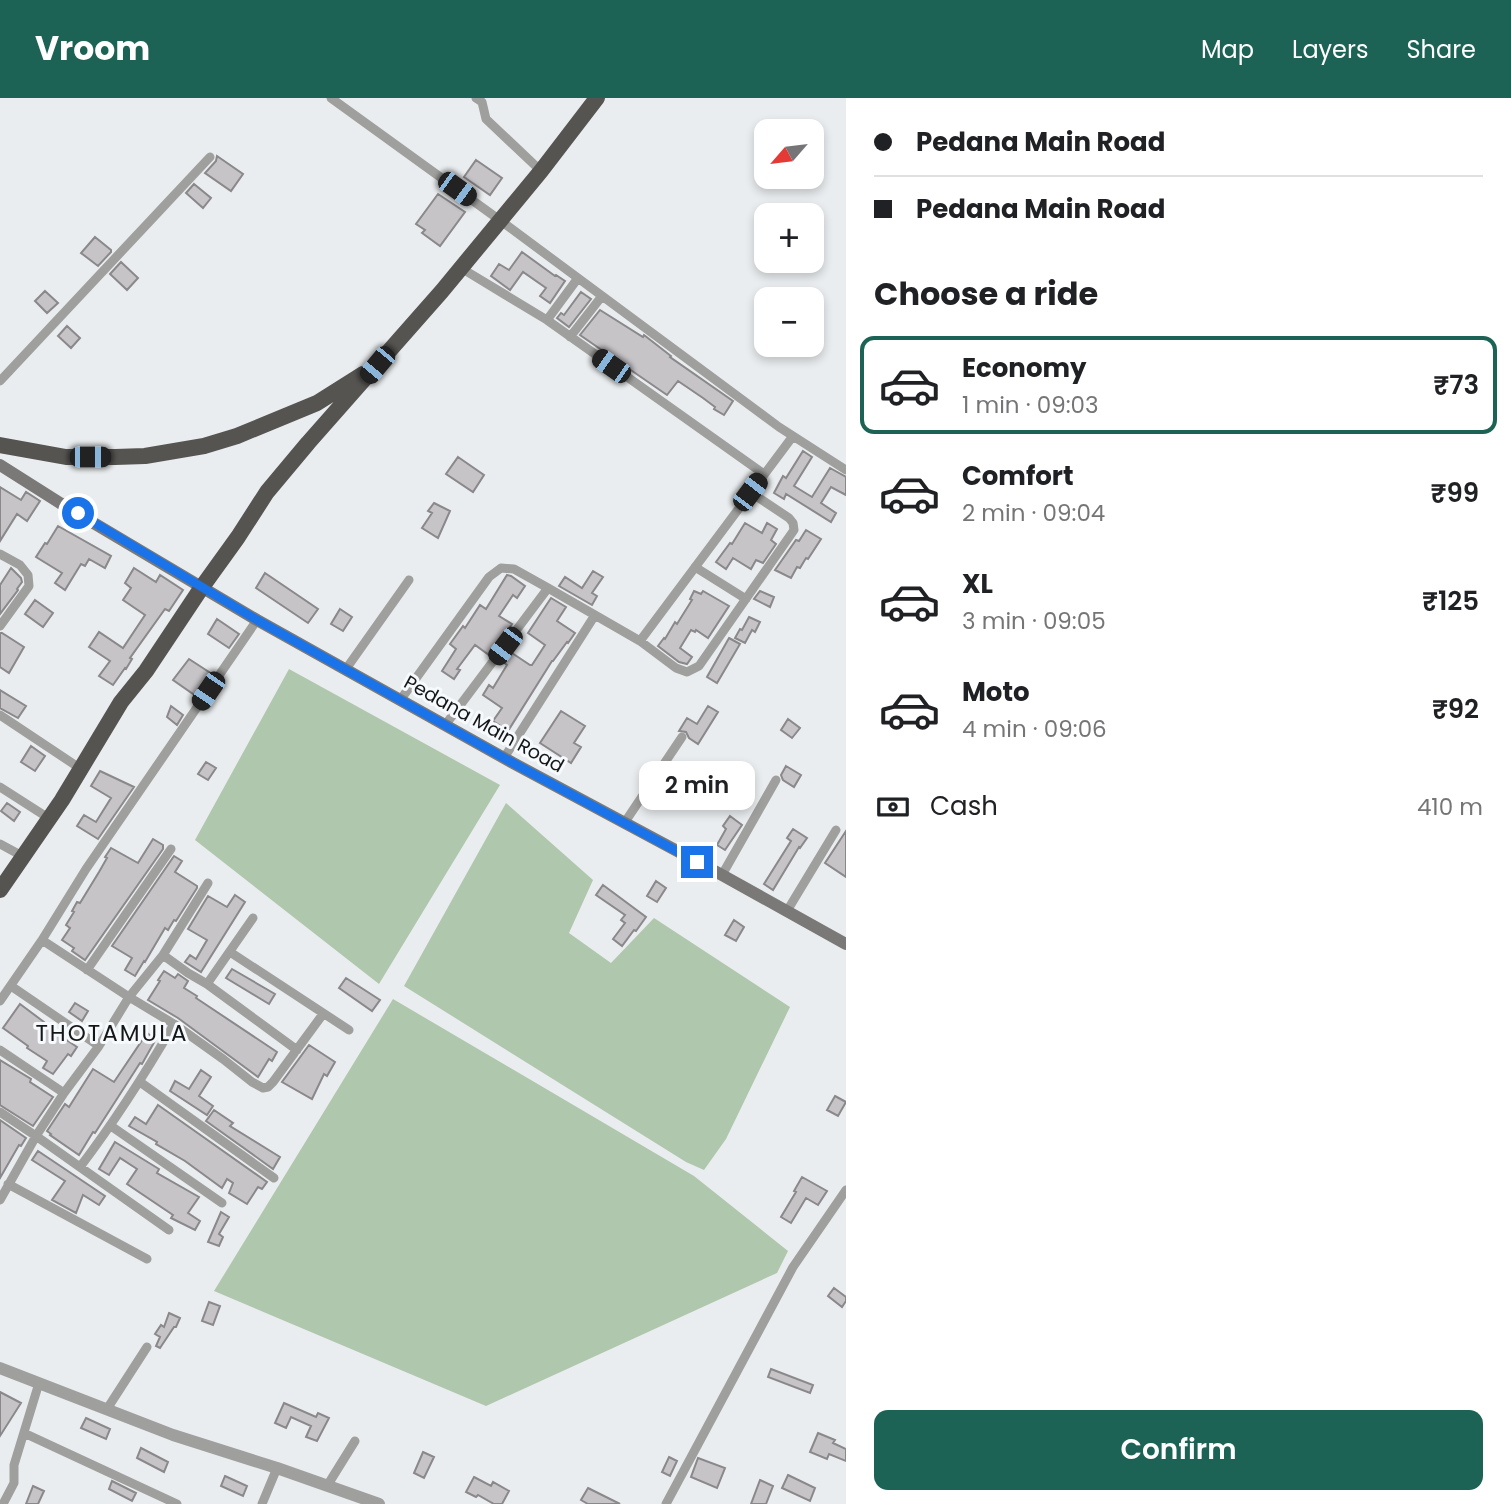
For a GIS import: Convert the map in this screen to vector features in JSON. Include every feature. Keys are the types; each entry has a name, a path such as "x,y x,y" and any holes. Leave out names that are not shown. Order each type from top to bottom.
{"highway":[{"path":"0,890 50,819 108,723 267,492 501,221 597,98"},
{"path":"0,445 66,457 145,456 204,446 237,436 317,403 377,365"}],"main road":[{"name":"Pedana Main Road","path":"0,465 257,620 846,944"}],"street":[{"path":"331,98 779,428 846,470"},
{"path":"476,98 482,102 486,118 541,171"},
{"path":"0,381 210,157"},
{"path":"461,268 547,320 764,474"},
{"path":"547,320 578,278"},
{"path":"570,337 602,296"},
{"path":"640,641 793,436"},
{"path":"401,699 489,577 502,568 514,569 548,587 640,641 677,668 687,671 699,666 794,530 789,518 750,492"},
{"path":"0,554 20,565 28,575 29,586 0,626"},
{"path":"695,567 746,599"},
{"path":"346,669 410,580"},
{"path":"446,724 548,587"},
{"path":"504,758 595,615"},
{"path":"0,1001 73,889 257,620"},
{"path":"0,715 81,769"},
{"path":"625,822 682,737"},
{"path":"722,875 776,780"},
{"path":"0,787 50,819"},
{"path":"787,911 836,830"},
{"path":"0,844 24,857"},
{"path":"87,970 172,849"},
{"path":"0,1199 64,1093 99,1046 129,997 163,955 208,883"},
{"path":"207,984 253,918"},
{"path":"42,940 174,1024 263,1088 274,1082 323,1014"},
{"path":"230,952 349,1030"},
{"path":"163,955 297,1049"},
{"path":"11,986 99,1046"},
{"path":"80,1167 140,1082 174,1024"},
{"path":"0,1050 64,1093"},
{"path":"140,1082 274,1178"},
{"path":"0,1112 170,1230"},
{"path":"111,1126 222,1203"},
{"path":"8,1184 147,1259"},
{"path":"666,1504 793,1267 846,1189"},
{"path":"107,1409 147,1348"},
{"path":"0,1368 173,1434 379,1504"},
{"path":"3,1504 14,1483 14,1465 39,1383"},
{"path":"23,1433 177,1504"},
{"path":"327,1486 355,1441"},
{"path":"262,1504 277,1468"}],"green space":[{"path":"289,669 500,785 379,984 195,840"},
{"path":"506,803 593,880 569,933 611,963 654,918 790,1007 726,1139 704,1170 686,1162 404,986"},
{"path":"393,999 694,1176 788,1251 777,1273 486,1406 214,1291"}],"building":[{"path":"217,156 243,174 231,191 205,173"},
{"path":"476,160 502,178 490,195 464,177"},
{"path":"194,184 211,198 203,208 186,193"},
{"path":"438,194 465,212 440,246 422,233 425,230 416,224"},
{"path":"95,237 111,250 98,266 81,253"},
{"path":"522,252 565,281 550,303 540,296 546,288 523,272 510,290 491,276 499,264 509,270"},
{"path":"121,262 138,278 127,290 110,274"},
{"path":"45,291 58,303 47,313 35,301"},
{"path":"581,292 591,299 569,327 557,318 561,313 564,315"},
{"path":"600,310 643,337 644,335 670,357 733,401 724,415 678,381 667,395 580,335"},
{"path":"67,326 80,338 71,348 58,336"},
{"path":"803,451 812,457 794,486 812,497 830,468 846,477 846,495 831,487 821,503 836,513 831,522 786,494 784,499 774,493 783,476 786,478"},
{"path":"458,457 484,475 473,492 446,474"},
{"path":"0,487 21,500 26,492 40,501 27,521 17,514 0,541"},
{"path":"434,503 450,511 438,538 422,528 432,513 428,511"},
{"path":"745,523 762,533 767,523 777,529 771,540 776,544 763,563 756,560 751,569 733,558 726,569 716,562"},
{"path":"58,526 111,556 105,568 89,559 85,566 81,564 65,590 55,583 62,573 36,557"},
{"path":"806,530 821,539 808,559 806,558 800,568 797,567 791,578 775,570 796,540 799,541"},
{"path":"11,568 22,582 0,614 0,585"},
{"path":"134,568 156,582 160,575 183,590 169,611 165,609 113,685 99,676 110,661 89,647 99,632 123,648 145,615 123,600 131,588 125,583"},
{"path":"593,571 603,577 592,593 597,596 592,605 559,586 565,577 582,588"},
{"path":"265,573 318,609 308,623 256,588"},
{"path":"507,575 525,586 517,598 513,595 499,616 512,624 489,655 475,645 457,669 460,670 454,679 442,671 456,649 450,644 463,626 465,628 480,605 486,609"},
{"path":"694,591 701,594 703,591 729,606 708,638 696,630 691,630 680,648 692,657 687,664 679,662 658,646 675,622 677,624 692,600 690,599"},
{"path":"760,591 774,597 770,607 754,599"},
{"path":"551,598 566,607 557,621 575,633 552,661 508,731 493,721 502,708 483,695 489,685 493,688 507,665 502,661 509,651 532,665 545,645 528,633"},
{"path":"35,600 53,613 43,627 25,614"},
{"path":"340,609 352,617 343,631 331,624"},
{"path":"749,617 760,622 745,643 735,638"},
{"path":"217,619 239,634 229,648 208,634"},
{"path":"0,633 24,647 9,673 0,667"},
{"path":"729,638 740,644 717,683 707,677"},
{"path":"189,659 212,674 196,696 173,680"},
{"path":"0,690 26,706 18,718 0,708"},
{"path":"171,706 183,715 177,725 167,717"},
{"path":"708,706 718,712 698,744 689,738 686,732 679,731 687,718 697,724"},
{"path":"561,711 585,726 574,743 581,747 571,763 540,743"},
{"path":"788,719 800,728 792,738 781,730"},
{"path":"31,746 45,756 35,771 21,762"},
{"path":"206,762 216,768 208,780 198,774"},
{"path":"786,766 801,775 794,787 783,780 781,775"},
{"path":"100,771 134,787 98,839 77,826 84,815 96,822 111,798 91,786"},
{"path":"7,803 20,812 14,821 1,811"},
{"path":"730,816 742,825 725,850 717,845 726,829 723,826"},
{"path":"793,829 807,838 773,890 764,884 791,841 787,838"},
{"path":"846,831 846,877 825,863"},
{"path":"153,839 163,845 163,849 85,960 62,940 70,928 66,925 77,902 80,903 111,848 138,863"},
{"path":"174,856 182,861 175,872 197,888 176,921 174,920 168,930 165,928 135,976 125,970 132,958 112,946"},
{"path":"656,881 666,888 657,902 647,896"},
{"path":"603,885 646,917 622,946 613,939 625,923 621,920 625,915 596,895"},
{"path":"235,895 245,902 201,972 185,962 190,955 196,959 207,940 188,929 208,896 227,907"},
{"path":"734,920 744,927 736,941 725,935"},
{"path":"232,969 275,994 269,1004 226,978"},
{"path":"164,971 175,978 178,974 188,981 184,988 197,996 196,998 277,1052 272,1061 269,1059 258,1077 178,1018 148,1000"},
{"path":"346,978 380,1000 372,1011 339,988"},
{"path":"75,1003 88,1011 82,1021 69,1012"},
{"path":"20,1004 44,1022 43,1024 77,1047 53,1074 43,1068 47,1061 3,1028"},
{"path":"147,1033 156,1039 142,1064 140,1063 79,1155 50,1135 47,1131 65,1104 69,1107 93,1069 114,1082"},
{"path":"309,1045 335,1062 327,1076 324,1074 312,1099 282,1082"},
{"path":"0,1060 31,1079 30,1082 53,1097 33,1126 0,1105"},
{"path":"201,1070 211,1077 199,1096 213,1106 207,1115 170,1091 175,1081 189,1089"},
{"path":"835,1096 846,1102 838,1116 827,1110"},
{"path":"158,1105 267,1182 262,1189 258,1187 247,1204 229,1193 233,1183 227,1179 222,1188 156,1144 157,1142 129,1126 135,1117 146,1124"},
{"path":"214,1110 233,1123 230,1126 280,1157 273,1169 206,1121"},
{"path":"0,1120 26,1138 0,1178"},
{"path":"115,1142 159,1169 157,1173 199,1197 188,1213 200,1221 195,1230 171,1218 173,1215 127,1184 137,1169 120,1158 109,1175 99,1169"},
{"path":"38,1151 105,1196 99,1205 83,1195 76,1213 52,1200 65,1181 32,1160"},
{"path":"802,1177 827,1191 818,1205 806,1198 791,1223 781,1217"},
{"path":"221,1212 229,1217 219,1234 223,1237 219,1246 208,1242"},
{"path":"834,1288 846,1297 842,1307 828,1296"},
{"path":"209,1302 220,1306 213,1325 202,1321"},
{"path":"169,1313 180,1318 160,1348 156,1346 160,1337 155,1334 161,1325 164,1327"},
{"path":"771,1369 813,1385 810,1393 768,1377"},
{"path":"0,1392 21,1403 0,1436"},
{"path":"284,1403 316,1417 318,1413 329,1418 317,1441 306,1437 311,1426 291,1417 286,1428 275,1423"},
{"path":"86,1418 110,1429 106,1439 81,1428"},
{"path":"818,1433 835,1440 833,1443 846,1449 846,1461 829,1454 827,1459 810,1452"},
{"path":"141,1448 168,1462 164,1472 137,1458"},
{"path":"423,1452 434,1457 424,1478 414,1473"},
{"path":"669,1457 677,1461 670,1476 662,1472"},
{"path":"698,1458 725,1468 717,1488 691,1477"},
{"path":"788,1475 815,1488 810,1501 782,1488"},
{"path":"225,1476 247,1486 243,1496 221,1486"},
{"path":"474,1477 491,1486 493,1482 509,1491 502,1504 494,1504 466,1492"},
{"path":"760,1480 773,1486 766,1504 751,1504"},
{"path":"112,1481 136,1493 132,1501 109,1489"},
{"path":"33,1486 44,1491 38,1504 26,1504"},
{"path":"588,1488 620,1504 588,1504 581,1500"}],"district":[{"name":"THOTAMULA","path":"112,1033"}],"route":[{"path":"78,513 257,620 697,862"}]}
